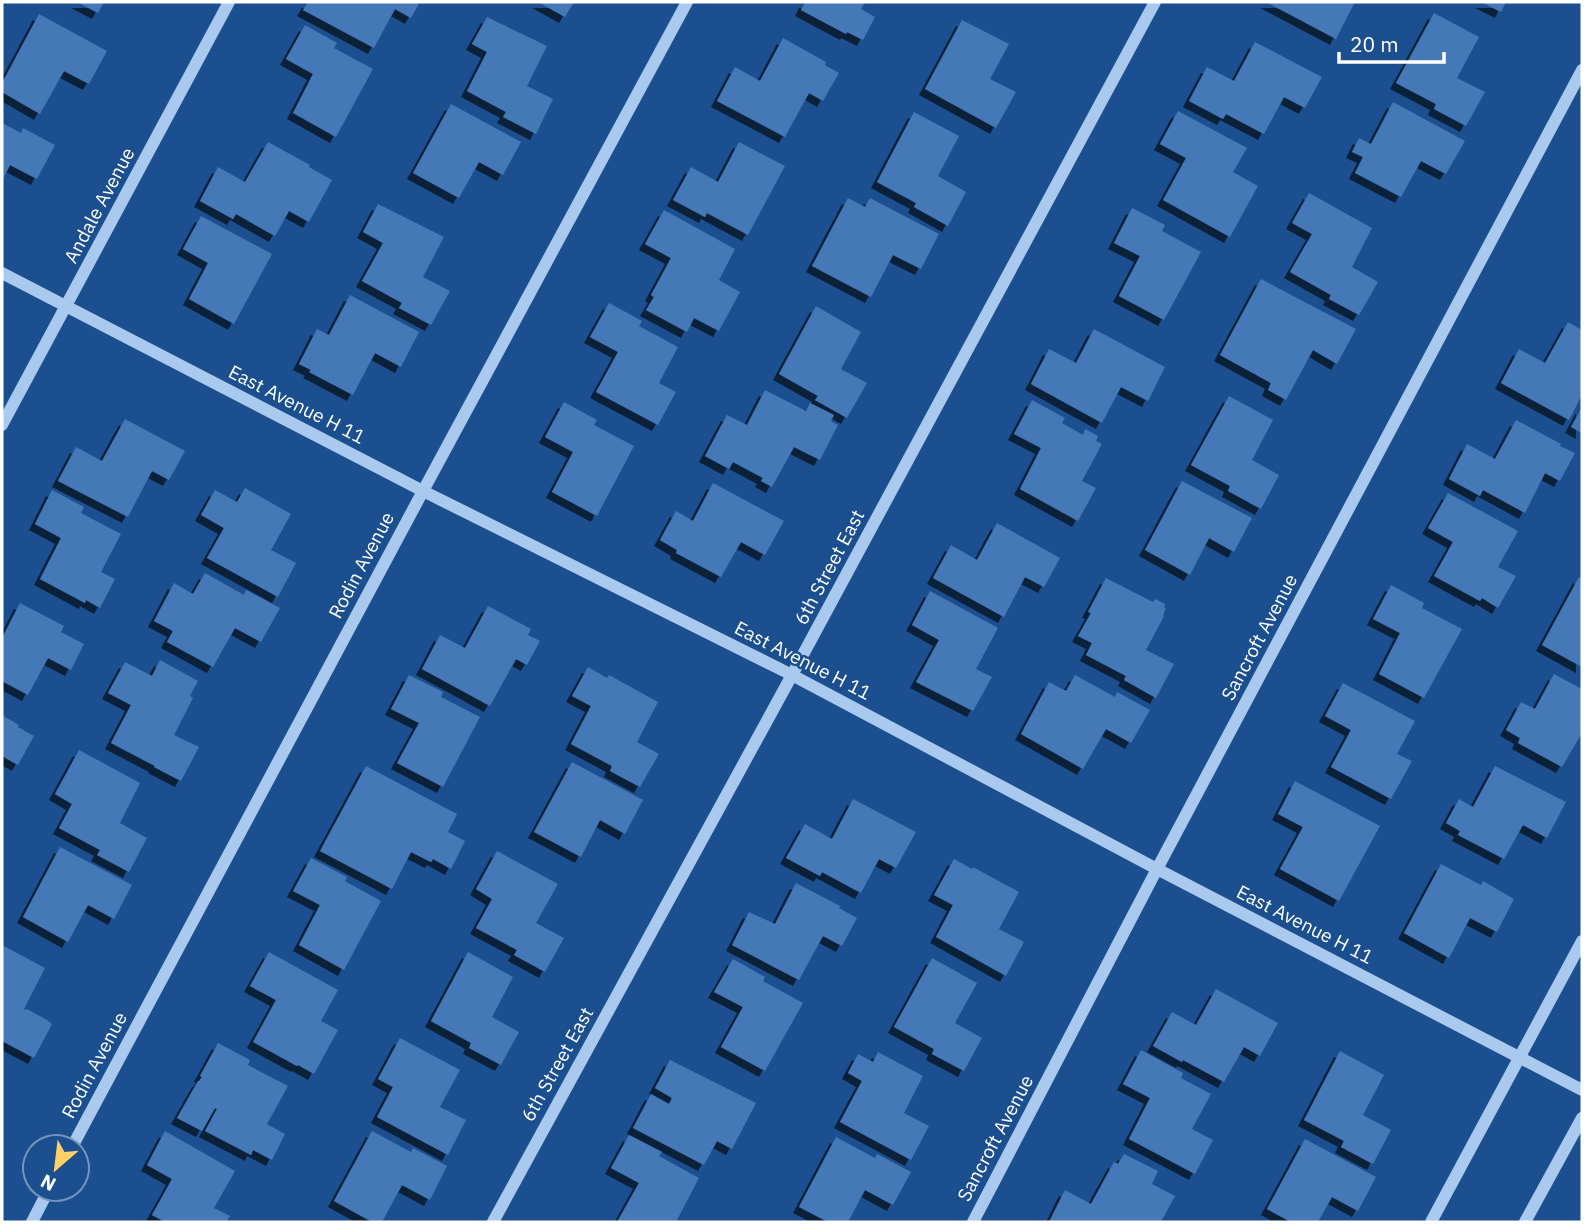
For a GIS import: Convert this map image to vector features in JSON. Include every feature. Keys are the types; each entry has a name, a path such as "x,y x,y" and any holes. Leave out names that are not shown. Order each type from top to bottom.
{"street":[{"name":"Andale Avenue","path":"2,425 229,2"},
{"name":"Rodin Avenue","path":"79,1133 687,2"},
{"name":"6th Street East","path":"493,1222 1155,2"},
{"name":"Sancroft Avenue","path":"972,1222 1582,71"},
{"name":"East Avenue H 11","path":"2,273 423,491 792,675 1582,1090"},
{"path":"1431,1222 1582,941"},
{"path":"1525,1222 1582,1118"},
{"path":"32,1222 42,1203"}],"building":[{"path":"77,2 104,2 98,13"},
{"path":"308,2 420,2 411,18 395,9 374,48 303,10"},
{"path":"538,2 574,2 565,17"},
{"path":"805,2 865,2 861,9 875,17 863,40 801,10"},
{"path":"1266,2 1355,2 1336,39"},
{"path":"1481,2 1506,2 1501,12"},
{"path":"1434,13 1479,37 1457,78 1485,92 1466,126 1434,109 1436,104 1396,83"},
{"path":"39,14 107,51 89,84 64,71 40,114 2,92 2,83"},
{"path":"487,17 547,46 527,86 553,99 536,134 503,117 506,112 467,91 487,52 472,44"},
{"path":"962,20 1009,44 990,79 1016,92 996,128 925,89"},
{"path":"305,25 337,43 334,48 373,69 336,137 293,113 313,74 286,59"},
{"path":"783,38 826,62 825,65 839,73 823,101 809,93 785,137 717,101 735,67 760,81"},
{"path":"1255,42 1322,77 1305,108 1284,97 1264,134 1226,114 1223,119 1189,101 1207,67 1234,81"},
{"path":"1393,102 1465,141 1446,174 1421,161 1401,197 1355,173 1363,157 1352,152 1359,138 1371,144"},
{"path":"451,104 521,142 503,175 479,162 459,198 413,173"},
{"path":"1178,111 1247,148 1233,172 1258,186 1230,237 1163,200 1186,158 1160,144"},
{"path":"914,112 959,136 938,176 966,192 948,226 914,207 916,203 877,182"},
{"path":"2,123 21,133 23,128 55,145 37,179 10,165 2,181"},
{"path":"268,142 332,180 309,222 289,211 275,236 236,214 233,219 200,201 218,167 245,182"},
{"path":"739,142 785,166 748,235 707,213 705,217 673,200 691,167 718,182"},
{"path":"1309,193 1372,228 1352,267 1378,282 1359,315 1329,299 1331,295 1290,272 1312,234 1292,223"},
{"path":"848,198 865,207 870,198 939,234 921,269 893,255 871,297 812,266"},
{"path":"378,204 444,237 423,277 450,291 431,325 399,308 402,303 362,281 383,243 363,232"},
{"path":"1132,208 1165,225 1162,231 1201,252 1164,320 1119,296 1140,256 1114,243"},
{"path":"664,210 735,249 719,280 740,292 719,331 694,318 687,332 646,310 671,258 645,244"},
{"path":"201,216 272,254 234,324 189,299 208,263 183,249"},
{"path":"1261,279 1356,329 1337,364 1313,350 1286,400 1268,390 1271,383 1220,355"},
{"path":"350,295 419,332 401,367 375,353 353,395 299,364 317,329 329,335"},
{"path":"609,303 642,321 639,326 678,347 659,383 676,392 658,425 596,392 618,352 590,337"},
{"path":"816,306 861,332 841,369 867,383 847,418 815,400 818,396 779,374"},
{"path":"1568,322 1582,330 1582,395 1569,420 1501,383 1519,349 1545,363"},
{"path":"1094,329 1165,367 1148,401 1121,387 1102,423 1031,384 1049,349 1076,363"},
{"path":"765,390 806,411 810,403 834,415 831,421 838,425 820,460 794,447 772,487 761,481 763,478 733,462 729,469 705,456 727,415 747,425"},
{"path":"1229,396 1273,420 1252,460 1279,475 1261,509 1228,491 1230,486 1191,465"},
{"path":"1032,400 1065,418 1062,423 1083,435 1085,429 1098,436 1096,441 1102,444 1082,481 1096,488 1078,521 1020,489 1041,448 1014,434"},
{"path":"564,402 597,420 594,425 634,446 597,516 552,492 573,452 545,437"},
{"path":"1582,407 1582,433 1571,427"},
{"path":"125,419 185,451 169,480 152,471 128,517 58,481 76,447 102,461"},
{"path":"1516,420 1575,453 1560,481 1545,473 1525,513 1483,490 1480,496 1449,479 1467,444 1495,459"},
{"path":"1182,481 1252,518 1234,552 1209,538 1190,575 1145,550"},
{"path":"713,483 784,521 765,555 741,542 721,577 676,553 677,550 660,540 676,511 693,521"},
{"path":"245,488 291,514 271,550 296,563 278,597 207,558 224,528 201,515 215,490 237,502"},
{"path":"52,490 84,507 81,513 121,534 101,572 115,579 100,608 40,579 61,538 35,524"},
{"path":"1448,493 1518,531 1498,567 1516,576 1498,608 1434,576 1453,542 1428,528"},
{"path":"997,523 1060,558 1044,587 1025,577 1004,617 933,578 951,545 977,560"},
{"path":"205,573 244,595 246,590 280,608 261,642 235,628 213,667 167,642 173,631 154,621 174,583 193,594"},
{"path":"1579,577 1582,579 1582,667 1542,645"},
{"path":"1106,578 1153,602 1155,599 1165,604 1164,616 1146,650 1174,664 1156,698 1124,680 1126,676 1086,655 1092,643 1078,636"},
{"path":"1391,585 1424,603 1422,608 1462,629 1424,698 1379,674 1400,633 1373,619"},
{"path":"930,591 998,628 976,669 992,677 973,711 916,682 939,640 912,625"},
{"path":"20,603 64,626 61,632 84,644 71,670 48,658 28,695 2,681 2,638"},
{"path":"488,606 531,629 528,635 540,641 527,665 516,659 490,706 422,669 440,635 465,648"},
{"path":"160,660 198,681 190,696 193,698 174,735 199,747 181,781 111,743 131,705 108,693 125,662 152,676"},
{"path":"588,667 607,678 609,675 658,702 637,742 659,754 640,787 610,771 612,766 571,744 591,706 572,696"},
{"path":"1554,674 1582,689 1582,733 1562,767 1518,743 1520,738 1506,730 1521,702 1535,709"},
{"path":"409,675 443,692 441,697 480,717 443,787 397,763 419,723 391,709"},
{"path":"1075,675 1115,697 1117,692 1150,710 1131,743 1106,729 1083,769 1021,734 1049,682 1066,691"},
{"path":"1343,683 1415,721 1397,754 1412,761 1391,799 1331,767 1351,730 1325,716"},
{"path":"2,715 34,736 18,765 2,756"},
{"path":"79,750 140,783 120,823 147,838 129,872 97,855 100,850 59,828 72,804 55,794"},
{"path":"572,762 643,800 625,834 600,820 581,857 534,832"},
{"path":"366,766 457,814 448,832 465,841 451,869 433,859 431,862 411,852 392,889 320,851"},
{"path":"1495,766 1566,802 1547,838 1523,825 1504,859 1458,835 1460,831 1446,823 1459,799 1473,807"},
{"path":"1295,781 1380,826 1339,901 1280,869 1303,827 1278,814"},
{"path":"853,799 916,832 896,868 879,859 861,893 822,872 820,876 786,858 805,824 832,839"},
{"path":"60,847 132,885 114,919 88,905 68,942 23,917"},
{"path":"497,851 558,884 536,923 564,938 545,972 514,955 517,950 476,928 492,899 476,889"},
{"path":"311,858 347,877 345,881 381,901 344,970 299,945 320,905 293,891"},
{"path":"954,859 1019,892 999,929 1024,942 1006,976 936,937 953,905 934,895"},
{"path":"1441,864 1481,885 1483,881 1514,899 1497,932 1470,918 1449,958 1404,933"},
{"path":"796,883 857,918 842,946 823,936 799,980 732,945 749,912 775,924"},
{"path":"2,945 45,968 24,1009 52,1024 34,1058 2,1041"},
{"path":"269,952 338,990 321,1021 338,1030 314,1074 253,1042 276,1000 250,986"},
{"path":"468,952 513,977 492,1017 519,1032 501,1065 469,1048 471,1043 431,1021"},
{"path":"932,958 977,983 955,1023 982,1038 964,1071 932,1054 934,1049 894,1027"},
{"path":"733,959 765,977 763,981 803,1003 765,1071 721,1047 743,1007 714,992"},
{"path":"1216,989 1278,1023 1260,1056 1244,1047 1224,1082 1153,1046 1172,1012 1196,1025"},
{"path":"400,1038 460,1070 440,1107 466,1120 448,1155 377,1117 393,1087 378,1079"},
{"path":"218,1043 250,1060 248,1065 288,1086 267,1124 285,1134 272,1160 253,1150 251,1155 205,1131 217,1109 215,1108 202,1131 177,1118 202,1077 200,1076"},
{"path":"1141,1050 1183,1073 1181,1078 1211,1094 1192,1129 1213,1140 1195,1174 1129,1139 1150,1098 1123,1084"},
{"path":"1340,1051 1384,1075 1363,1115 1391,1130 1373,1164 1341,1147 1344,1141 1304,1120"},
{"path":"878,1052 923,1076 904,1113 929,1126 911,1160 840,1122 862,1081 848,1073 858,1054 873,1062"},
{"path":"670,1060 756,1103 732,1149 717,1141 704,1165 633,1128 651,1094 669,1104 672,1098 655,1088"},
{"path":"165,1131 235,1171 214,1208 230,1216 226,1222 165,1222 152,1215 172,1179 147,1165"},
{"path":"372,1131 411,1152 413,1148 447,1166 430,1200 402,1185 382,1222 372,1222 334,1201"},
{"path":"629,1135 662,1152 659,1156 699,1178 676,1222 617,1222 639,1183 611,1168"},
{"path":"836,1137 875,1158 877,1154 911,1172 893,1205 865,1190 848,1222 828,1222 799,1207"},
{"path":"1305,1139 1376,1177 1358,1211 1332,1197 1318,1222 1291,1222 1267,1209"},
{"path":"1124,1154 1158,1171 1152,1184 1175,1196 1161,1222 1049,1222 1065,1190 1091,1204 1114,1162 1118,1164"}]}
